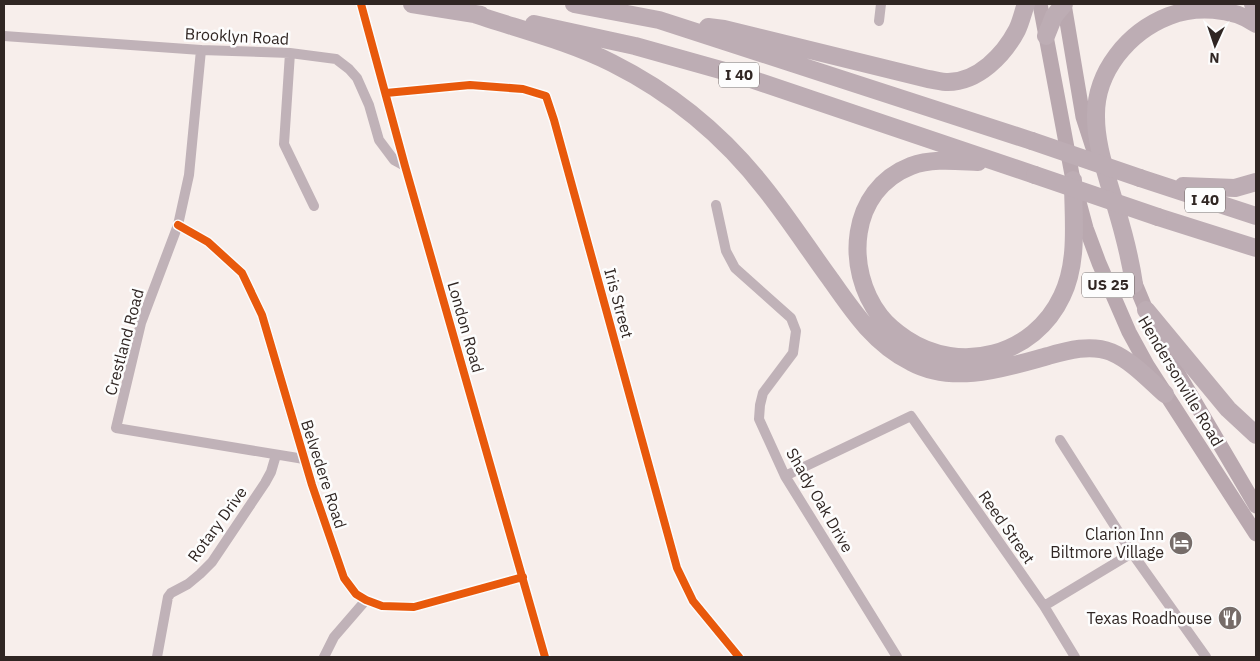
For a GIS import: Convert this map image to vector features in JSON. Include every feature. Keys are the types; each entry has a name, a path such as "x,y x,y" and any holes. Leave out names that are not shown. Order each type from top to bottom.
{"highway":[{"name":"I 40","path":"412,4 582,34 751,78 1035,176 1208,234 1256,248"},
{"name":"I 40","path":"574,4 659,20 1256,216"},
{"path":"659,20 724,29 928,79 949,82 968,78 988,67 1004,50 1017,30 1026,4"},
{"path":"1046,36 1054,16 1064,4"},
{"path":"1134,284 1131,262 1102,160 1098,137 1096,117 1103,81 1116,55 1134,36 1154,22 1178,12 1226,11 1251,20 1256,24"},
{"path":"471,13 572,47 612,63 679,103 738,156 766,189 856,316 883,345 913,364 935,371 974,373 999,369 1079,348 1095,348 1109,351 1127,360 1164,394"},
{"path":"999,163 928,161 910,166 892,176 874,193 865,208 858,232 857,253 860,276 869,299 881,317 899,334 916,346 938,354 954,357 984,356 1004,351 1022,342 1037,331 1051,316 1062,296 1070,275 1073,253 1073,180"},
{"path":"1147,181 1198,187 1235,188 1256,182"},
{"path":"1208,234 1256,258"},
{"path":"1146,310 1228,409 1256,435"}],"main road":[{"name":"Hendersonville Road","path":"1040,4 1073,180 1086,228 1113,297 1129,332 1164,394 1256,534"},
{"name":"Hendersonville Road","path":"1064,4 1084,117 1134,284 1192,399 1256,506"}],"street":[{"name":"London Road","path":"361,4 405,166 545,657"},
{"path":"879,21 881,4"},
{"name":"Brooklyn Road","path":"4,36 201,50 290,53 336,59 350,69 357,78 369,106 379,140 394,160 405,166"},
{"name":"Crestland Road","path":"201,50 189,175 178,225 141,323 116,428 304,459"},
{"path":"290,53 284,144 314,206"},
{"name":"Iris Street","path":"386,93 470,85 523,89 546,96 677,568 693,601 739,657"},
{"name":"Shady Oak Drive","path":"716,205 726,250 735,268 791,318 796,331 793,353 763,393 760,405 760,418 785,476 896,657"},
{"name":"Belvedere Road","path":"178,225 208,242 242,273 262,316 304,459 344,578 356,594 382,606 414,607 523,577"},
{"name":"Reed Street","path":"785,476 912,416 1044,606 1075,657"},
{"path":"1060,440 1132,552 1206,657"},
{"name":"Rotary Drive","path":"157,657 168,598 171,593 188,584 212,562 265,483 271,472 276,455"},
{"path":"1044,606 1132,552"},
{"path":"324,657 334,637 366,600"}],"cycle path":[{"path":"361,4 405,166 545,657"},
{"path":"386,93 470,85 523,89 546,96 677,568 693,601 739,657"},
{"path":"178,225 208,242 242,273 262,315 312,485 344,578 356,594 382,606 414,607 523,577"}],"place":[{"name":"Clarion Inn Biltmore Village","path":"1181,543"},
{"name":"Texas Roadhouse","path":"1230,618"}]}
